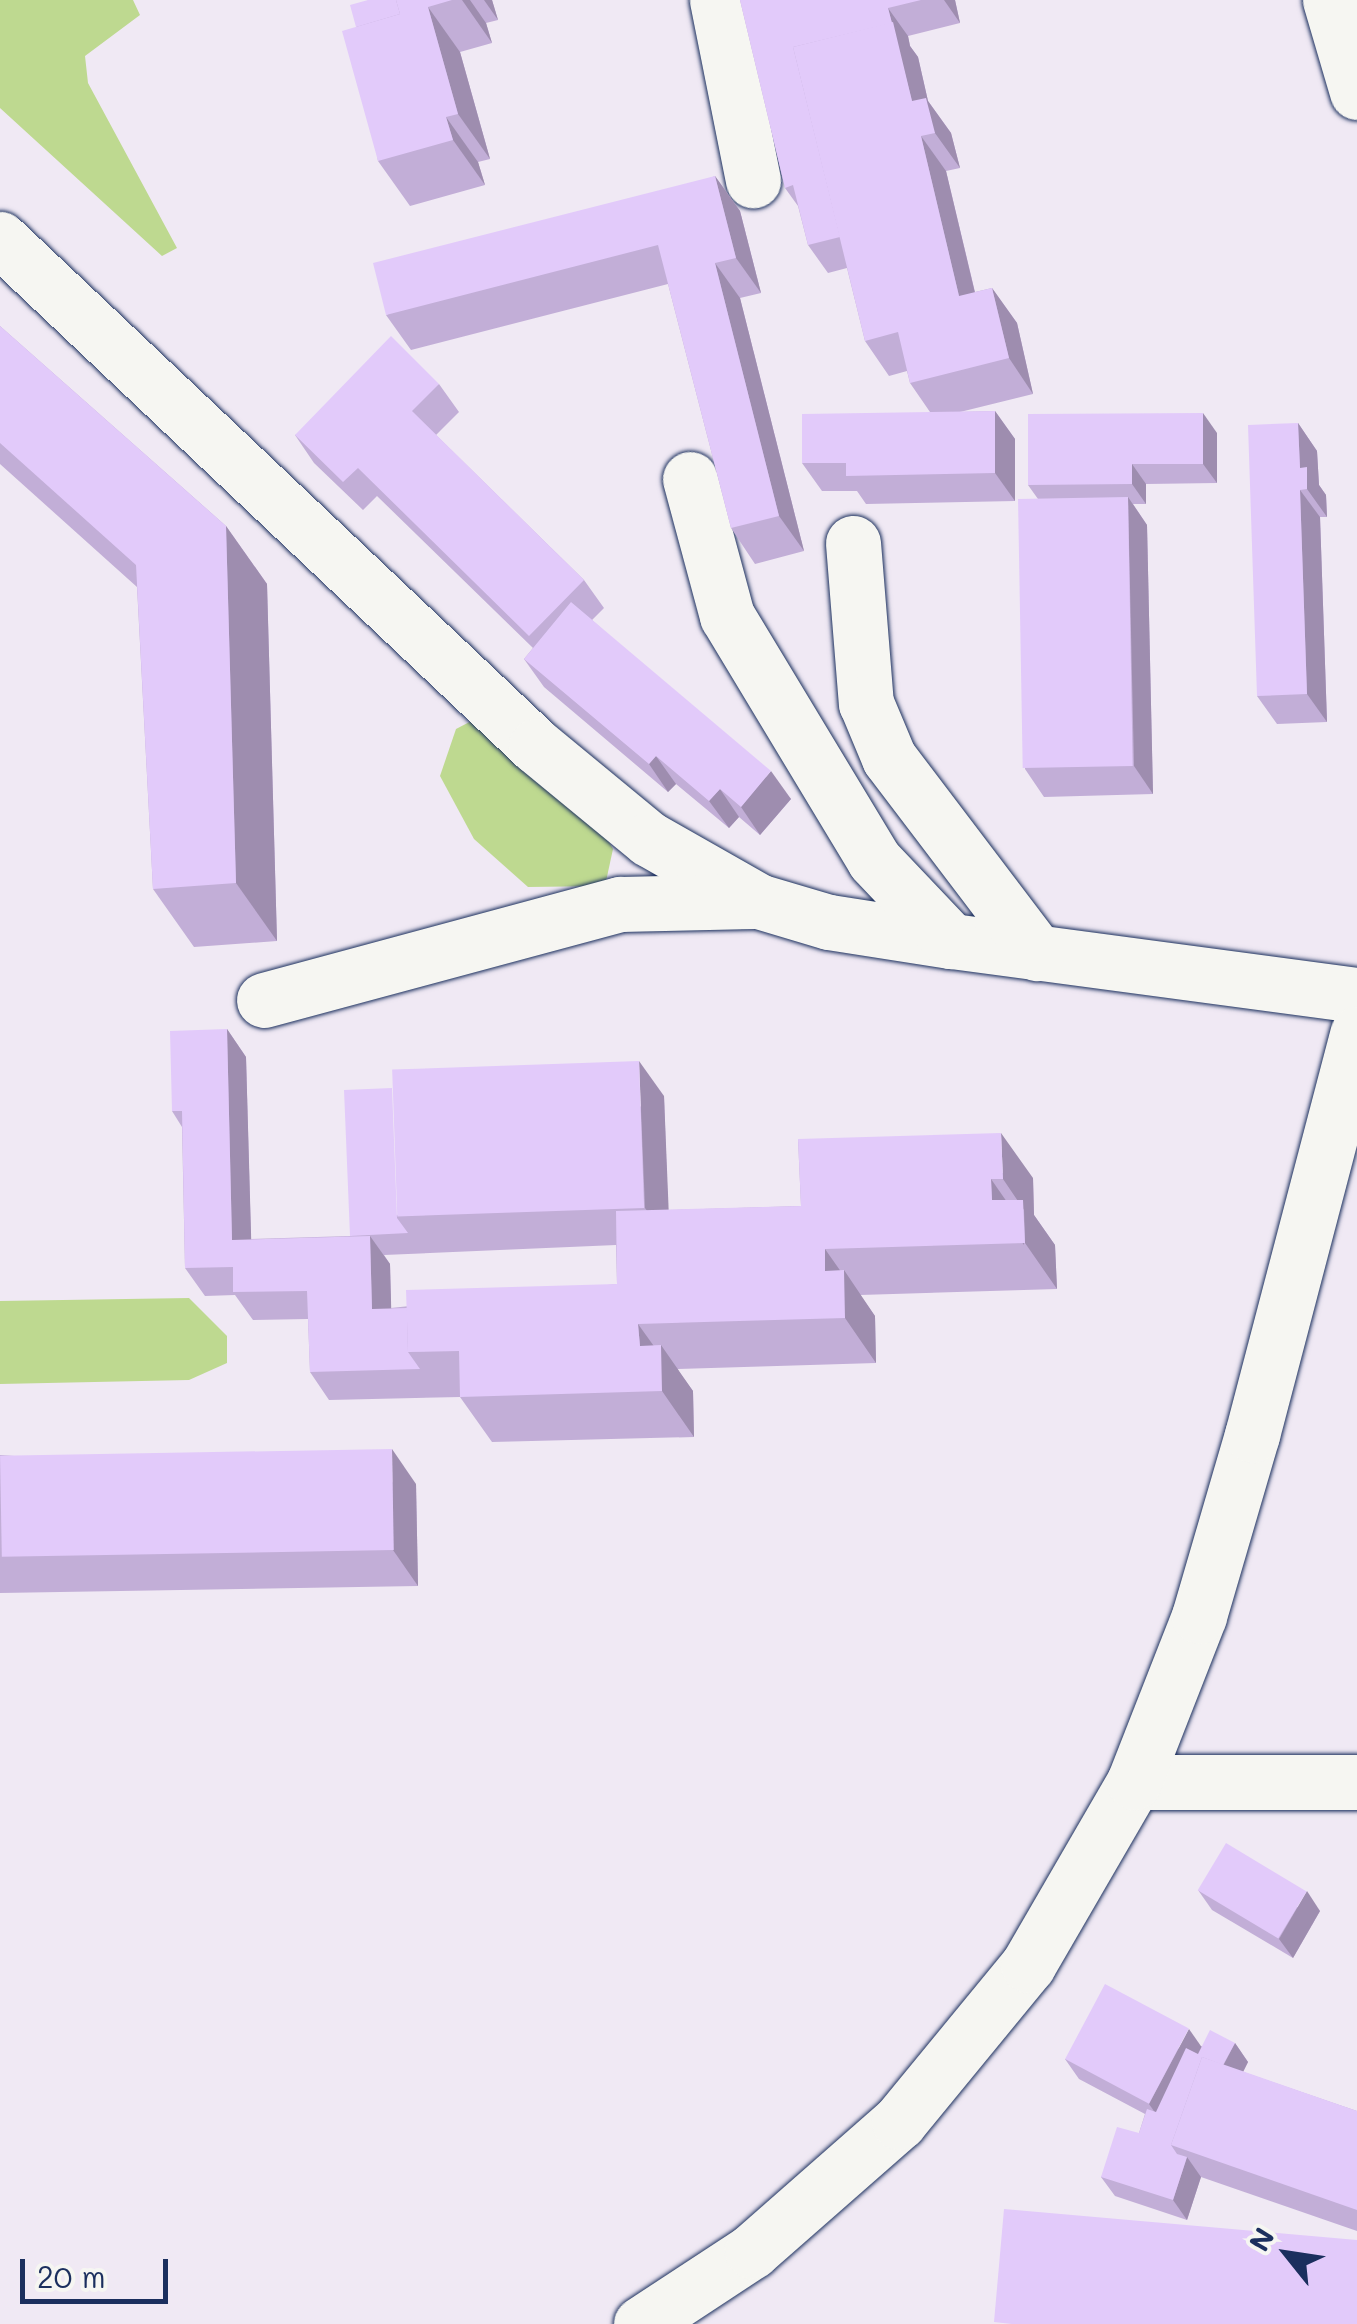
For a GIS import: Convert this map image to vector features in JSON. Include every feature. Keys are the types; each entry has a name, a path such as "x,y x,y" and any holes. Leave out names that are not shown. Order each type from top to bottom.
{"street":[{"path":"717,0 753,180"},
{"path":"1330,0 1357,92"},
{"path":"0,238 536,746 650,839 758,901 830,922 952,941 1357,994"},
{"path":"690,479 727,616 874,860 952,941"},
{"path":"852,543 866,703 889,758 1037,953"},
{"path":"264,1000 620,904 758,901"},
{"path":"641,2324 752,2251 899,2122 1028,1966 1134,1782 1199,1616 1252,1435 1357,1034"},
{"path":"1134,1782 1357,1782"}],"green space":[{"path":"0,0 133,0 140,15 85,56 88,83 177,248 162,256 0,108"},
{"path":"481,716 594,815 613,849 605,886 528,887 474,839 440,776 456,729"},
{"path":"189,1298 227,1336 227,1363 189,1380 0,1384 0,1301"}],"building":[{"path":"368,0 396,0 400,14 356,27 350,5"},
{"path":"396,0 452,0 428,7 458,114 446,117 453,140 378,161 342,31 400,14"},
{"path":"740,0 921,0 888,8 892,23 793,47 840,237 808,245 793,185 785,188"},
{"path":"893,22 912,101 926,98 935,133 921,136 959,296 992,288 1009,358 910,383 898,332 865,341 793,47"},
{"path":"715,176 736,258 715,263 779,516 731,528 658,245 386,315 373,263"},
{"path":"0,326 226,526 236,883 153,889 136,565 0,443"},
{"path":"391,336 439,384 412,411 584,580 529,636 358,468 343,482 295,435"},
{"path":"995,411 995,473 846,476 846,463 802,463 802,414"},
{"path":"1203,413 1203,464 1132,464 1132,484 1028,485 1028,414"},
{"path":"1298,423 1300,468 1307,467 1307,489 1300,490 1307,694 1257,696 1248,425"},
{"path":"1128,497 1133,766 1023,768 1018,499"},
{"path":"571,602 771,771 741,807 720,789 709,801 656,756 649,764 524,659"},
{"path":"227,1029 232,1240 370,1236 372,1309 407,1308 408,1352 420,1369 310,1372 307,1291 233,1292 233,1267 185,1268 182,1111 172,1111 170,1031"},
{"path":"639,1061 644,1208 397,1217 392,1070"},
{"path":"392,1088 397,1218 408,1233 350,1236 344,1090"},
{"path":"1001,1133 1003,1179 991,1179 992,1200 1023,1200 1025,1243 825,1249 825,1271 844,1270 845,1318 638,1324 640,1346 661,1345 662,1391 460,1397 459,1351 408,1352 406,1290 617,1284 616,1211 801,1206 798,1139"},
{"path":"392,1449 394,1550 2,1557 0,1456"},
{"path":"1226,1843 1307,1891 1278,1939 1198,1890"},
{"path":"1105,1984 1189,2029 1149,2104 1065,2059"},
{"path":"1210,2030 1235,2043 1223,2065 1202,2057 1171,2145 1177,2154 1187,2157 1173,2200 1101,2177 1117,2127 1139,2133 1147,2109 1156,2112 1186,2048 1198,2054"},
{"path":"1202,2057 1357,2111 1357,2210 1171,2145"},
{"path":"1004,2209 1357,2240 1357,2324 994,2322"}]}
